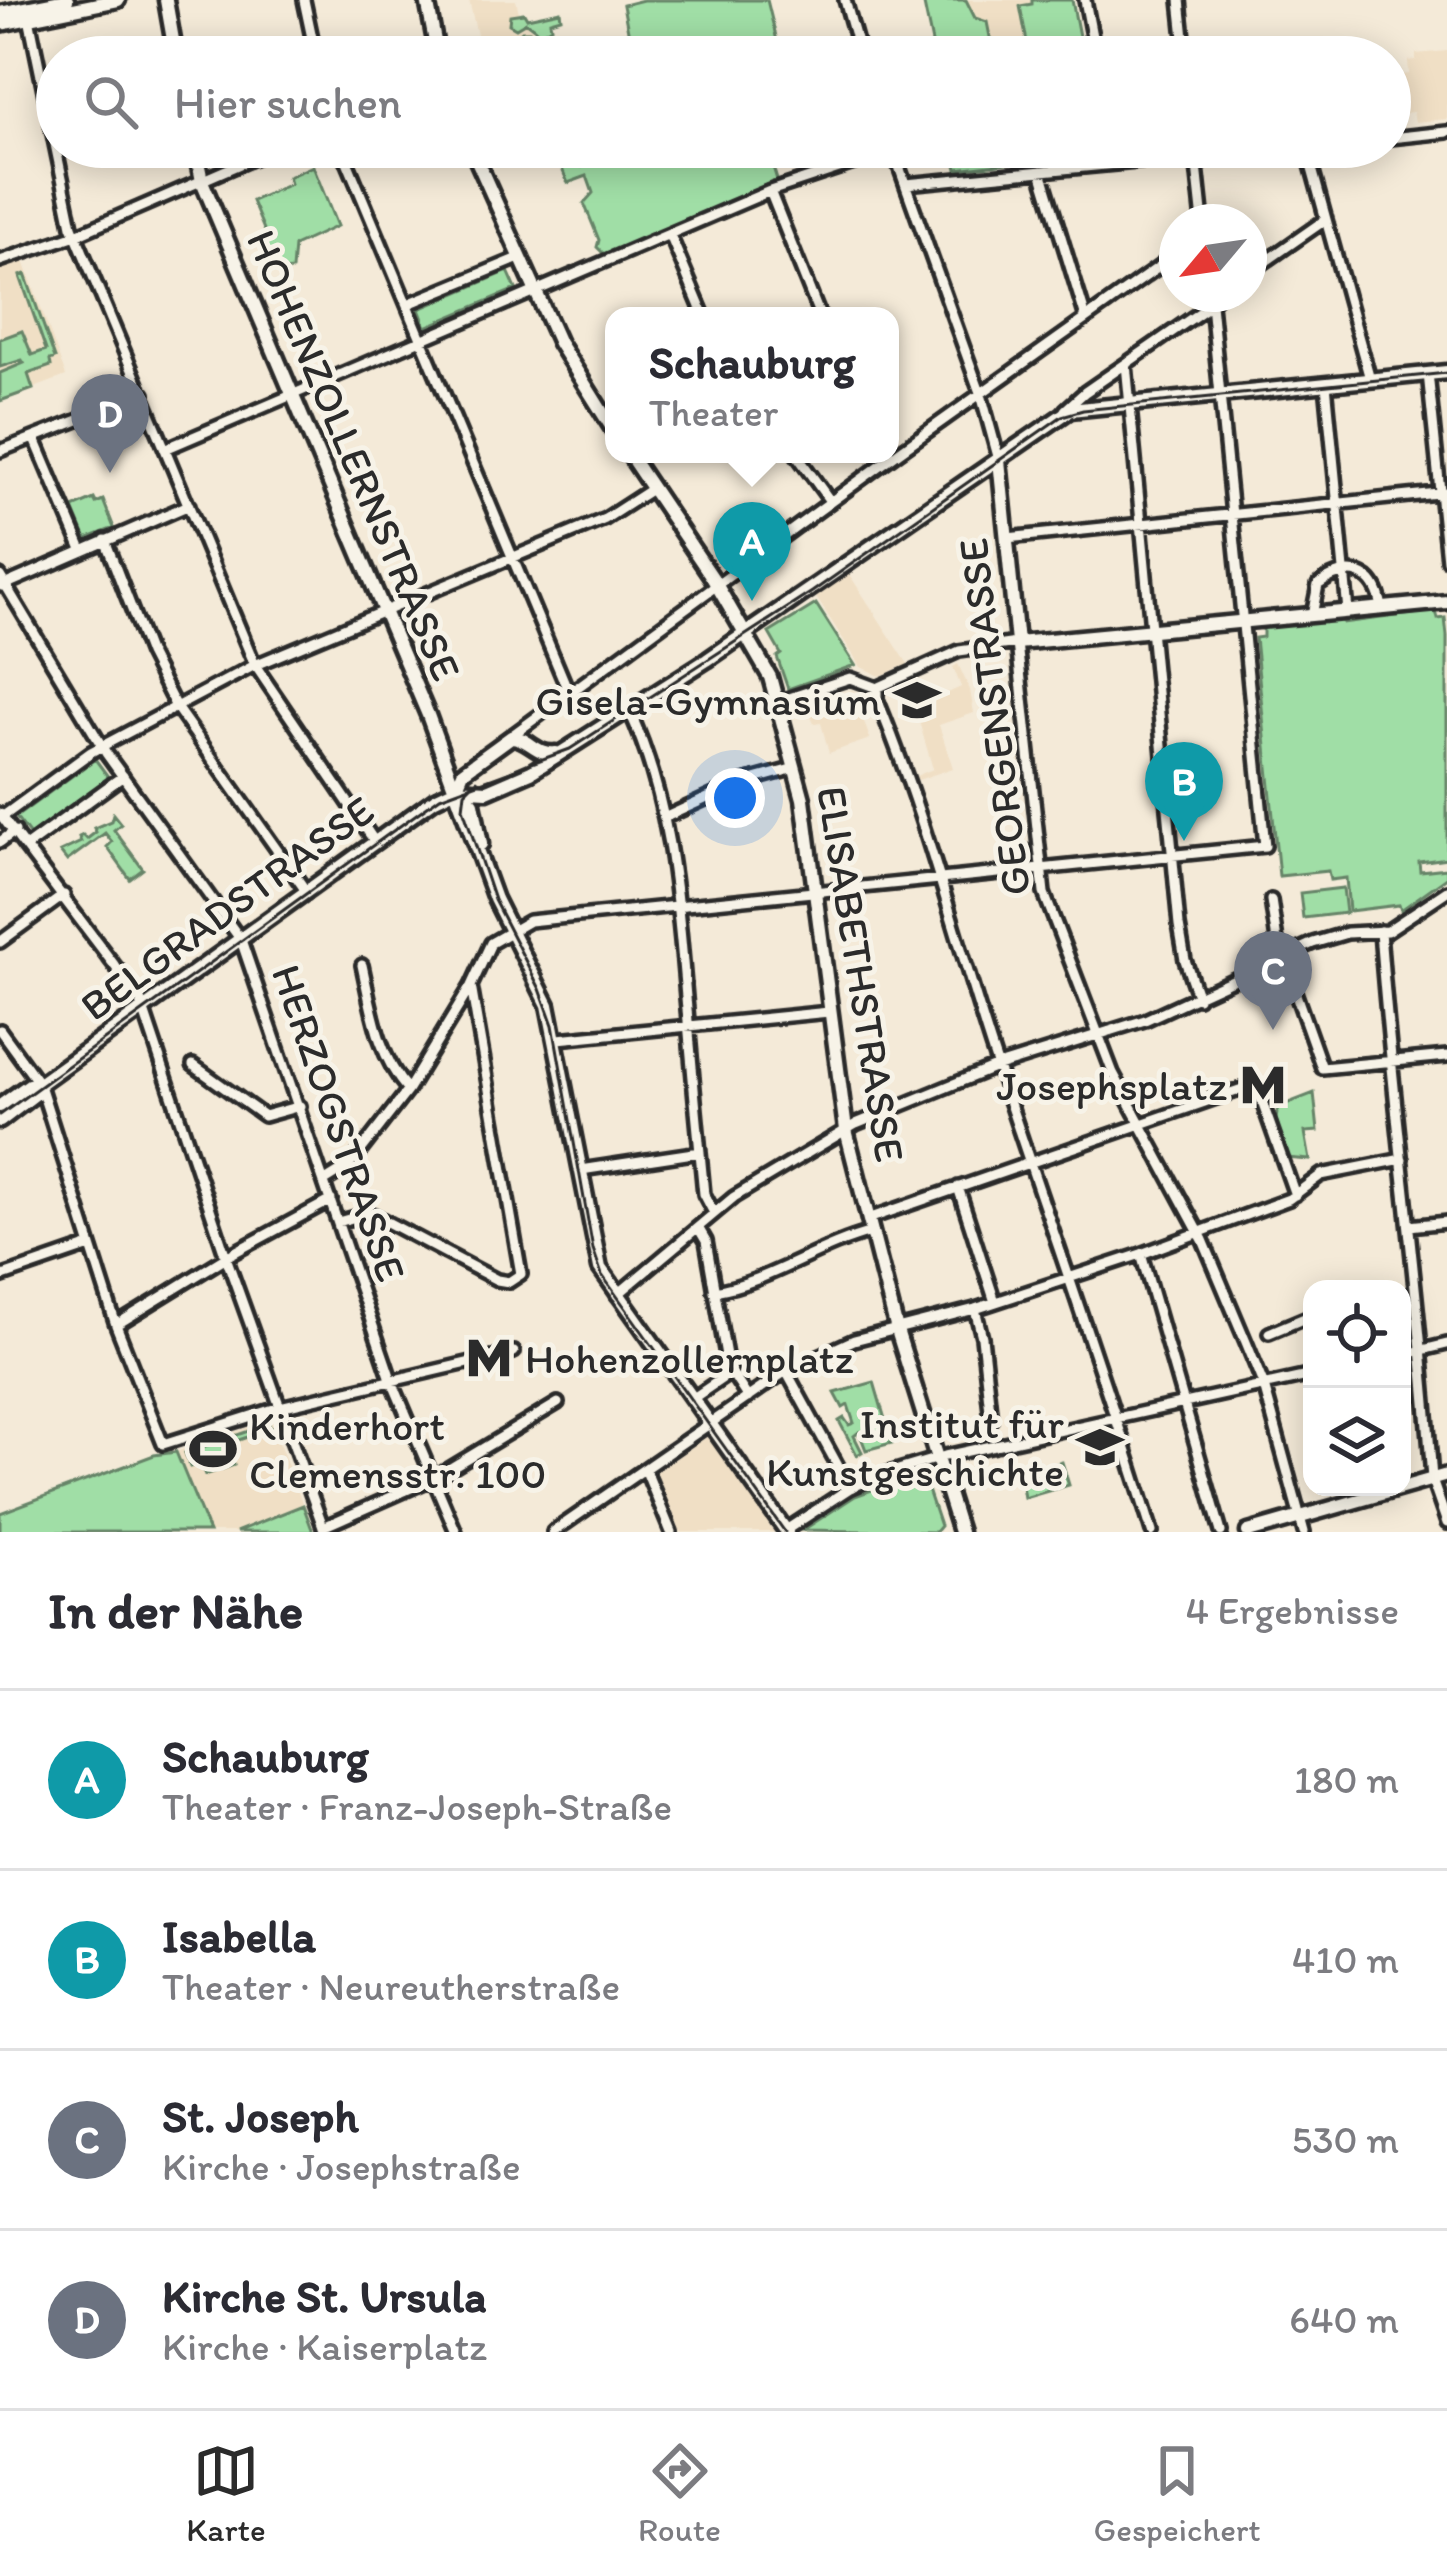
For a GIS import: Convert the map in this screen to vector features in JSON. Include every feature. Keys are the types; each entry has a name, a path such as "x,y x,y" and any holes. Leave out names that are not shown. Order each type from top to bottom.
{"main road":[{"path":"0,13 67,0"},
{"path":"0,24 118,0"},
{"path":"166,0 172,36"},
{"path":"427,0 434,36"},
{"name":"HOHENZOLLERNSTRASSE","path":"199,168 384,612 509,929 544,995 558,1040 597,1259 617,1295 787,1532"},
{"path":"480,168 535,293 605,417"},
{"path":"456,789 476,799 531,772 747,633 1061,414 1447,372"},
{"name":"GEORGENSTRASSE","path":"999,460 1017,643"},
{"name":"ELISABETHSTRASSE","path":"635,463 747,633 765,665 777,702 795,768 815,890 847,1130 897,1330 960,1532"},
{"path":"1017,643 1447,602"},
{"path":"507,739 518,737 548,754 562,752"},
{"name":"BELGRADSTRASSE","path":"0,1106 29,1085 39,1084 435,799 456,789 464,772 507,739"},
{"path":"531,772 536,750"},
{"name":"HOHENZOLLERNSTRASSE","path":"476,799 486,873"},
{"name":"BELGRADSTRASSE","path":"0,1121 35,1094 39,1084"},
{"path":"1248,1532 1447,1475"}],"street":[{"path":"304,0 312,36"},
{"path":"845,0 855,36"},
{"path":"1085,0 1092,36"},
{"path":"1180,0 1184,36"},
{"path":"29,18 36,50"},
{"path":"1411,136 1447,132"},
{"path":"61,168 76,235 255,665 375,842"},
{"path":"0,261 76,235 231,168"},
{"path":"350,168 569,693"},
{"path":"165,449 770,191 836,168"},
{"name":"GEORGENSTRASSE","path":"900,168 999,460"},
{"path":"905,184 1060,168"},
{"path":"1198,168 1201,204"},
{"path":"1311,168 1370,379"},
{"path":"1041,171 1087,318"},
{"path":"770,191 816,307"},
{"path":"1267,260 1325,220"},
{"path":"670,235 700,307"},
{"path":"408,304 519,258"},
{"path":"899,445 1159,267"},
{"path":"1061,414 1194,312"},
{"path":"325,1181 349,1166 408,1090 471,986 491,943 509,929 549,918 1264,846 1214,312"},
{"path":"1126,364 1183,948 1198,998"},
{"path":"1428,374 1444,492 1447,560"},
{"path":"1326,384 1348,611"},
{"path":"0,451 144,394"},
{"path":"35,440 82,550"},
{"path":"803,463 830,501"},
{"path":"507,739 876,463"},
{"path":"557,1403 434,1478 324,1530 140,999 1,815 101,746 255,665 614,514 652,488"},
{"path":"1006,538 1444,492"},
{"path":"1,583 189,505"},
{"path":"105,540 149,654 176,707 306,891"},
{"path":"1312,615 1318,585 1344,573 1372,580 1382,608"},
{"name":"HERZOGSTRASSE","path":"1,583 101,746 240,938 391,1379 455,1532"},
{"path":"777,702 850,678 878,688 955,653 1017,643"},
{"name":"GEORGENSTRASSE","path":"1017,643 1040,869 1052,920 1098,1036 1251,1340 1304,1532"},
{"path":"878,688 1152,1532"},
{"path":"628,710 650,759 666,817 706,1201 715,1213"},
{"path":"534,719 530,733 536,750"},
{"path":"666,817 740,783 795,768"},
{"path":"27,846 123,776"},
{"path":"0,842 15,831"},
{"path":"617,1295 761,1178 847,1130 998,1066 1098,1036 1198,998 1282,956 1336,936 1392,929 1447,891"},
{"path":"0,943 64,895"},
{"path":"1271,900 1282,956 1322,1068 1447,1056"},
{"path":"1380,932 1409,1226 1410,1287 1421,1351 1432,1480 1447,1523"},
{"path":"362,965 382,1051 408,1090"},
{"path":"338,1222 370,1214 503,1281 519,1277 523,1269 471,986"},
{"path":"558,1040 829,1012"},
{"path":"0,1030 39,1084 116,1324 164,1444 280,1407 514,1352"},
{"path":"193,1065 264,1116 300,1106"},
{"path":"714,1291 749,1282 958,1187 1242,1088 1256,1090 1295,1195"},
{"path":"581,1171 700,1152"},
{"path":"553,1532 786,1371 827,1350 974,1309 1142,1254 1295,1195 1321,1175 1402,1160"},
{"path":"958,1187 995,1302"},
{"path":"116,1324 331,1200"},
{"path":"1409,1226 1447,1222"},
{"path":"699,1229 706,1241 730,1373 748,1398"},
{"path":"0,1277 90,1246"},
{"path":"1142,1254 1221,1532"},
{"path":"974,1309 982,1337 991,1420"},
{"path":"1269,1333 1303,1319"},
{"path":"1411,1353 1447,1345"},
{"path":"786,1371 850,1488"},
{"path":"692,1399 730,1373"},
{"path":"787,1532 850,1488 995,1439 1118,1419 1303,1377"},
{"path":"646,1471 671,1532"}],"shaded area":[{"path":"469,0 516,0 520,17 535,26 537,36 477,36"},
{"path":"966,0 1072,0 1079,36 990,36 987,23 975,18"},
{"path":"1447,51 1447,119 1415,122 1411,61 1416,60 1416,54"},
{"path":"24,261 66,376 0,401 0,269"},
{"path":"849,574 908,664 880,676 861,667 816,597"},
{"path":"958,664 974,713 939,725 953,768 918,780 916,776 933,769 915,708 961,687 953,667"},
{"path":"853,690 870,739 829,753 821,723 814,724 808,706"},
{"path":"270,1420 303,1505 236,1532 209,1532 176,1452"},
{"path":"707,1437 774,1532 681,1532 656,1472"}],"green space":[{"path":"643,0 767,0 776,36 629,36 623,5"},
{"path":"923,0 966,0 975,18 987,22 990,36 931,36"},
{"path":"1032,0 1072,0 1079,36 1026,36 1020,6"},
{"path":"560,11 561,18 550,21 543,36 526,22 516,28 509,24 510,15 524,13 527,18"},
{"path":"314,168 337,226 294,246 292,270 275,272 261,243 268,239 252,201 290,184 288,177"},
{"path":"562,168 773,168 777,180 606,256 597,247 599,240 584,203 593,193 587,176 568,183"},
{"path":"508,271 516,289 426,327 419,309"},
{"path":"25,274 55,358 51,366 28,374 33,389 0,401 0,373 24,363 0,367 0,339 22,331 32,355 46,350 20,276"},
{"path":"94,499 96,503 103,500 114,528 86,539 73,508"},
{"path":"816,604 855,665 788,689 777,657 781,654 769,633"},
{"path":"1436,611 1438,619 1445,618 1447,636 1447,858 1419,862 1420,871 1447,868 1447,877 1401,910 1399,905 1349,911 1346,878 1330,880 1328,871 1279,876 1255,638 1263,637 1263,628"},
{"path":"95,759 109,778 30,835 16,817"},
{"path":"113,814 121,824 114,830 143,869 130,879 107,847 112,842 105,833 67,861 60,852 81,842 83,835 87,839 96,832 94,828 111,821"},
{"path":"1343,888 1346,913 1303,918 1300,893"},
{"path":"1314,1093 1318,1131 1305,1132 1310,1160 1287,1158 1276,1119 1278,1107"},
{"path":"874,1382 892,1443 866,1450 859,1432 854,1436 862,1452 857,1455 839,1421 844,1418 849,1425 854,1423 848,1405 843,1408 835,1393"},
{"name":"Kinderhort Clemensstr. 100","path":"269,1424 271,1429 227,1444 234,1465 205,1475 201,1464 190,1467 185,1453"},
{"path":"176,1452 209,1532 0,1532 0,1513 154,1455"},
{"path":"1062,1462 1069,1485 1024,1498 1020,1473"},
{"path":"922,1472 940,1526 935,1532 803,1530 855,1496"},
{"path":"303,1505 313,1532 236,1532"}],"tram line":[{"path":"0,1115 440,797 570,749 812,592 1062,416 1083,410 1447,373"},
{"path":"477,780 465,792 463,808 494,900 540,989 553,1025 593,1249 602,1275 785,1532"}],"place":[{"name":"Kirche St. Ursula","path":"110,473"},
{"name":"Schauburg","path":"752,601"},
{"name":"Gisela-Gymnasium","path":"917,700"},
{"name":"Isabella","path":"1184,841"},
{"name":"St. Joseph","path":"1273,1030"},
{"name":"Josephsplatz","path":"1263,1085"},
{"name":"Hohenzollernplatz","path":"489,1358"},
{"name":"Institut für Kunstgeschichte","path":"1100,1447"},
{"name":"Kinderhort Clemensstr. 100","path":"213,1449"}]}
